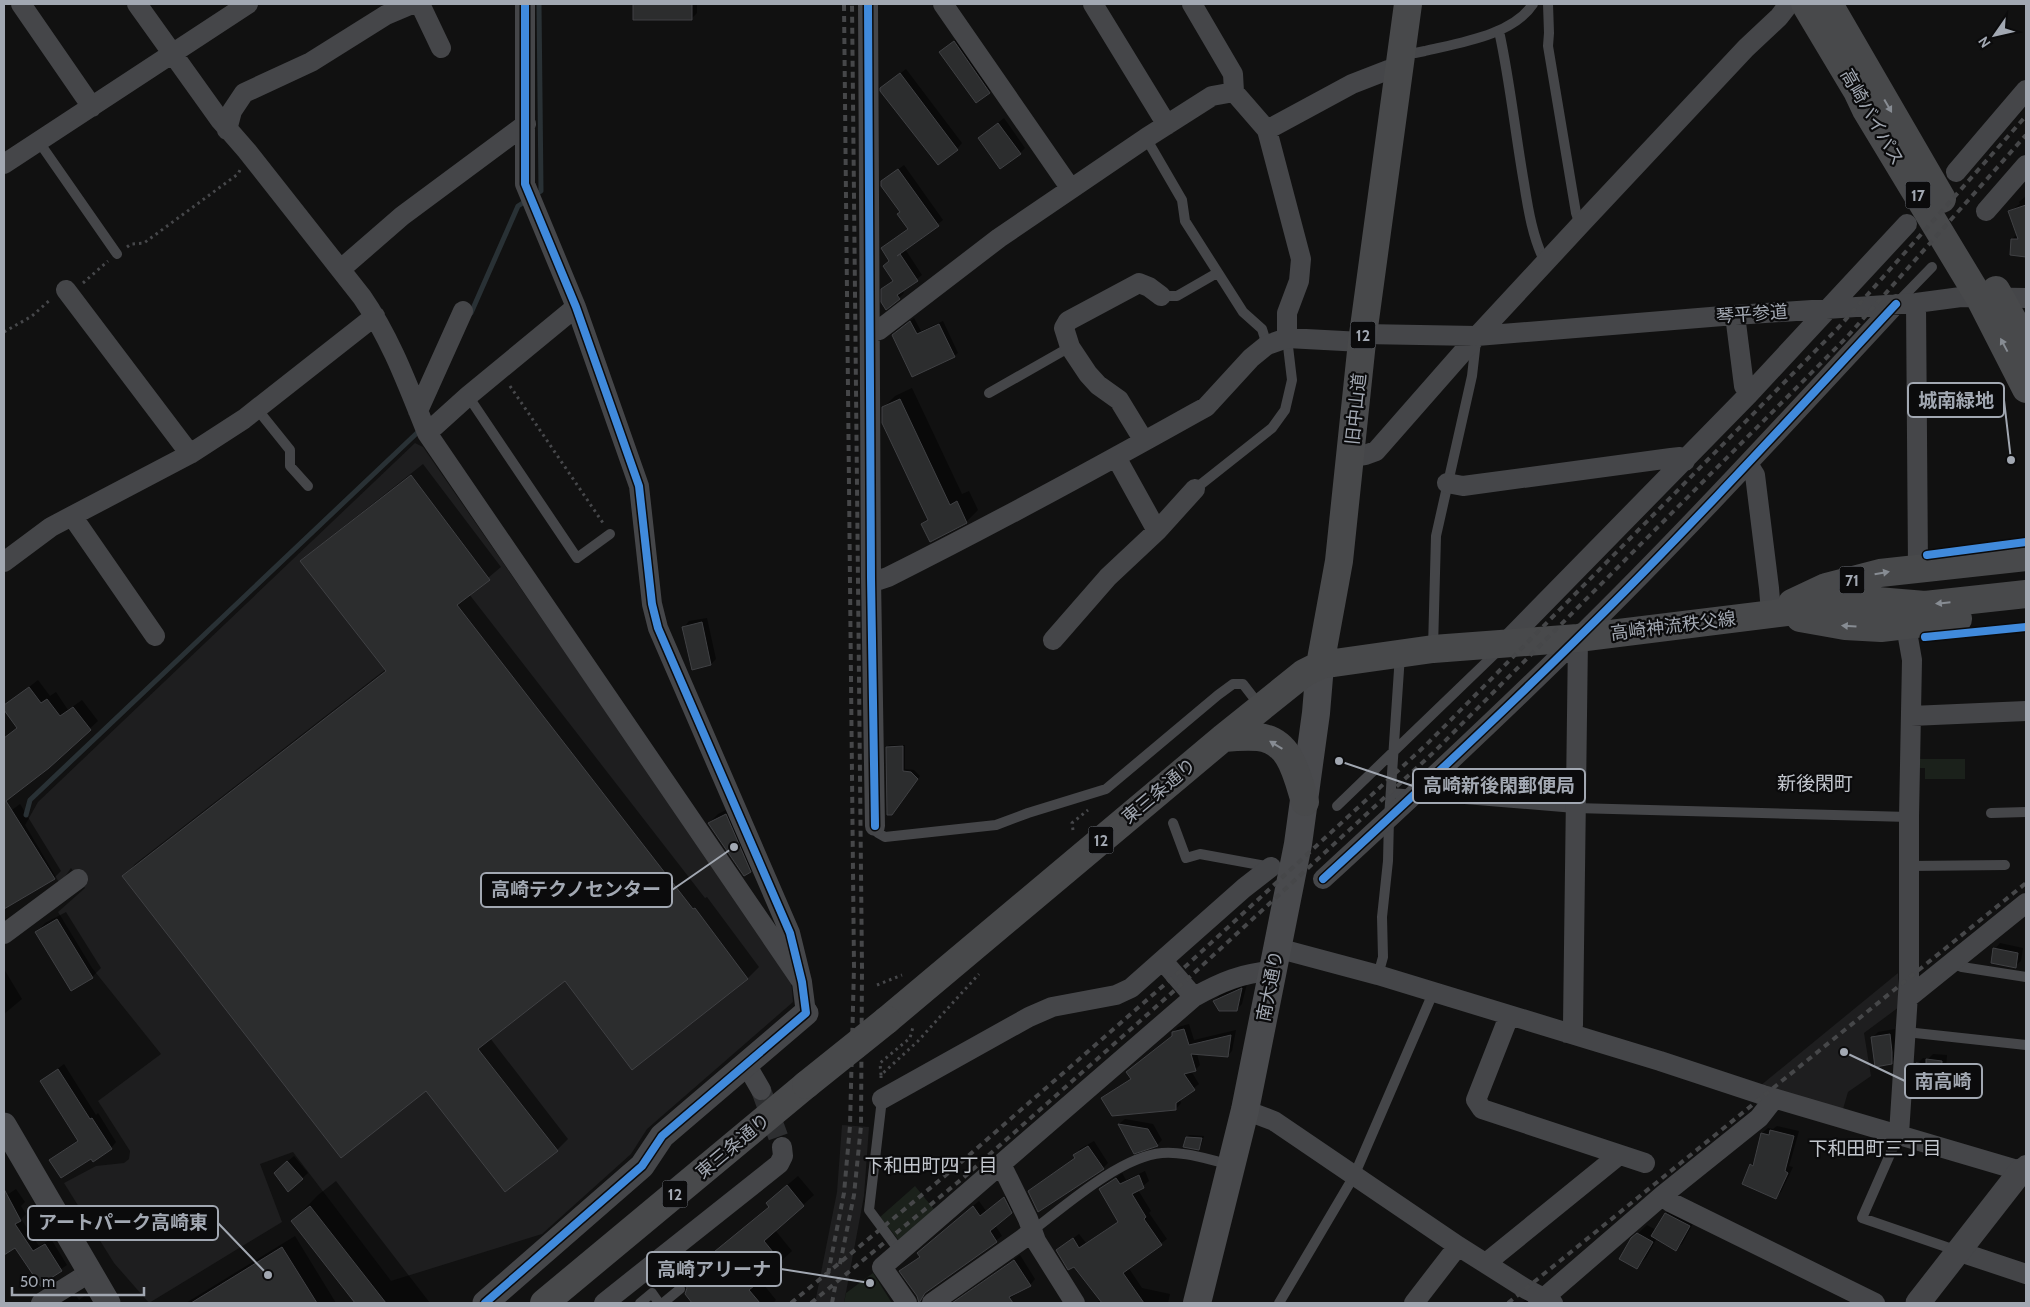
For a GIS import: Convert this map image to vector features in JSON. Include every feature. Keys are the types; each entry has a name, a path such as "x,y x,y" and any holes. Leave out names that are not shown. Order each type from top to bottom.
{"main road":[{"name":"旧中山道","path":"1320,666 1338,561 1363,338 1408,4"},
{"path":"1790,4 1852,98 1866,110"},
{"name":"高崎バイパス","path":"1805,4 1857,91 1866,110 1989,297 2026,343"},
{"name":"高崎バイパス","path":"1828,4 1874,81 1989,297 2026,389"},
{"path":"1850,4 1867,45 1874,81"},
{"name":"71","path":"1771,613 1826,587 1880,573 2026,557"},
{"name":"高崎神流秩父線","path":"1877,601 1922,585 2026,573"},
{"name":"高崎神流秩父線","path":"1320,666 1433,649 1578,638 1877,601 1925,605 2026,594"},
{"name":"71","path":"1771,613 1845,626 1881,628 2026,610"},
{"name":"東三条通り","path":"544,1303 887,1020 1223,738 1304,673 1320,666"},
{"name":"南大通り","path":"1197,1303 1244,1110 1275,960 1282,868 1305,802 1320,666"},
{"path":"1223,738 1259,737 1280,746 1293,764 1305,802"}],"street":[{"path":"21,4 92,107"},
{"path":"137,4 227,130 247,151 375,316 398,359 427,433 802,982"},
{"path":"4,164 248,4"},
{"path":"227,130 232,111 244,93 311,62 386,15 412,4"},
{"path":"420,4 441,48"},
{"path":"484,1303 642,1166 662,1136 806,1013 802,982 790,933 658,628 652,604 639,486 576,307 525,184 525,4"},
{"path":"868,4 871,578 875,826"},
{"path":"943,4 1071,188"},
{"path":"1093,4 1166,125"},
{"path":"871,578 879,580 888,577 1031,504 1206,407 1251,358 1268,345 1287,338 1287,313 1299,281 1301,259 1267,130 1234,92 1233,74 1192,4"},
{"path":"1351,457 1376,451 1477,336 1746,48 1790,4"},
{"path":"1267,130 1352,84 1388,70 1400,61"},
{"path":"1956,172 2026,90"},
{"path":"870,333 879,330 999,238 1146,138 1212,96 1234,92"},
{"path":"341,270 402,216 526,124"},
{"path":"1986,212 2026,165"},
{"path":"1506,642 1749,394 1907,224"},
{"path":"1144,442 1119,400 1098,385 1088,374 1070,347 1064,328 1068,321 1139,283 1149,287 1161,296"},
{"path":"66,290 190,454"},
{"name":"琴平参道","path":"1287,338 1477,336 1735,314 1916,303 1961,297 2026,298"},
{"path":"1916,303 1918,568"},
{"path":"1323,879 1578,638 1748,464 1896,304"},
{"path":"427,433 468,396 576,307"},
{"path":"418,411 463,311"},
{"path":"1735,314 1744,386 1749,394"},
{"path":"4,562 52,527 190,454 257,409 375,316"},
{"path":"1116,457 1157,532"},
{"path":"1447,484 1463,486 1670,458 1680,457 1685,460"},
{"path":"1748,464 1755,475 1771,613"},
{"path":"1053,640 1108,577 1157,532 1196,489"},
{"path":"72,516 155,636"},
{"path":"1899,1134 1908,998 1910,866 1912,660 1906,626"},
{"path":"1567,1033 1573,1025 1578,638"},
{"path":"1911,716 2026,711"},
{"path":"882,1099 1029,1017 1052,1007 1116,995 1131,988 1244,888 1282,868"},
{"path":"4,934 78,879"},
{"path":"1908,998 2026,902"},
{"path":"907,1303 882,1268 1194,997 1231,978 1252,972 1275,960 1378,975 1774,1099 2024,1168 1960,1252 1918,1303"},
{"path":"1163,961 1194,997"},
{"path":"1509,1016 1476,1100 1482,1110 1645,1162"},
{"path":"746,1064 761,1090"},
{"path":"1244,1110 1274,1121 1458,1246 1544,1301 1663,1195 1758,1118 1774,1099"},
{"path":"4,1125 108,1303"},
{"path":"613,1300 779,1164 783,1156 782,1147"},
{"path":"1486,1263 1619,1155"},
{"path":"1001,1164 1036,1240 1076,1303"},
{"path":"1663,1195 1670,1202 1875,1303"},
{"path":"932,1303 1024,1238 1032,1230"},
{"path":"1414,1303 1458,1246"},
{"path":"1960,1252 2026,1274"},
{"path":"41,1303 89,1273"}],"lane":[{"path":"1400,61 1415,52 1499,31 1512,23 1533,4"},
{"path":"1548,4 1548,46 1559,123 1580,225"},
{"path":"1499,31 1508,71 1513,122 1528,205 1540,254 1546,264"},
{"path":"1146,138 1182,200 1186,221 1243,312 1262,329 1268,345"},
{"path":"39,142 117,254"},
{"path":"1896,304 1932,267"},
{"path":"1161,296 1176,296 1217,273"},
{"path":"1433,649 1436,536 1472,376 1477,336"},
{"path":"1196,489 1272,428 1285,410 1292,380 1287,338"},
{"path":"989,393 1070,347"},
{"path":"468,396 577,558 610,534"},
{"path":"257,409 290,450 290,466 308,486"},
{"path":"1337,806 1506,642"},
{"path":"1378,975 1383,957 1382,917 1388,861 1400,654"},
{"path":"875,826 878,833 885,837 996,825 1106,789 1218,694 1233,684 1243,684 1261,707"},
{"path":"1391,793 1575,808 1909,817"},
{"path":"1991,813 2026,812"},
{"path":"1173,823 1186,858 1200,854 1282,868"},
{"path":"1910,866 2005,865"},
{"path":"1952,964 2026,977"},
{"path":"1279,1303 1354,1176 1433,993"},
{"path":"1906,1032 2026,1045"},
{"path":"882,1099 868,1210 901,1253"},
{"path":"1899,1134 1862,1218 1960,1252"},
{"path":"1032,1230 1108,1175 1151,1155 1163,1153 1183,1155 1231,1164"},
{"path":"664,1303 680,1288"},
{"path":"640,1303 652,1294 659,1303"}],"path":[{"path":"117,254 131,244 144,243 238,174 244,163 247,151"},
{"path":"4,332 12,327"},
{"path":"500,370 610,534"},
{"path":"881,1075 918,1041 984,968"},
{"path":"877,985 902,975"},
{"path":"882,1099 880,1064 910,1038 914,1025"}],"shaded area":[{"path":"415,443 423,447 791,979 793,1002 647,1129 631,1154 542,1234 391,1281 293,1152 260,1164 282,1222 149,1303 114,1263 64,1183 96,1166 124,1163 129,1159 130,1151 98,1101 161,1054 92,968 58,912 85,888 71,868 60,884 25,825 38,802"},
{"path":"1918,759 1965,759 1965,779 1925,779 1925,768 1918,768"},
{"path":"1898,973 1899,1007 1864,1033 1871,1076 1848,1092 1843,1109 1760,1086"},
{"path":"842,1125 869,1127 864,1196 844,1303 815,1303 837,1192"},
{"path":"915,1186 938,1214 901,1243 880,1217"},
{"path":"873,1273 892,1303 844,1303 846,1293"}],"building":[{"path":"633,4 692,4 692,20 633,20"},
{"path":"954,41 990,93 976,103 939,52"},
{"path":"900,73 958,150 938,165 880,91 880,88"},
{"path":"998,123 1021,154 1000,169 978,138"},
{"path":"898,169 939,226 897,256 900,254 918,281 897,295 900,299 886,310 881,302 881,289 893,281 883,266 889,261 881,248 908,229 897,214 900,212 881,186 881,181"},
{"path":"2026,205 2026,257 2010,255 2011,239 2018,239 2008,211"},
{"path":"910,321 917,334 939,324 955,357 912,377 892,335"},
{"path":"900,399 950,505 957,501 967,523 930,542 921,524 928,520 882,423 882,407"},
{"path":"411,475 490,580 457,605 693,909 695,908 748,979 632,1070 565,981 478,1049 558,1151 505,1192 426,1091 341,1158 122,876 386,671 300,561"},
{"path":"702,622 711,665 692,670 682,627"},
{"path":"29,687 41,703 47,699 60,716 73,707 91,730 49,768 6,801 55,879 4,909 4,738 17,728 4,710 4,705"},
{"path":"903,746 903,771 911,772 918,779 892,815 887,815 886,747"},
{"path":"726,814 751,872 744,876 708,823"},
{"path":"57,919 93,978 71,991 35,932"},
{"path":"1993,948 2018,953 2016,968 1991,963"},
{"path":"1242,988 1237,1011 1219,1011 1213,1001"},
{"path":"1184,1029 1189,1045 1231,1035 1228,1057 1191,1054 1196,1071 1184,1074 1195,1090 1176,1103 1176,1110 1112,1116 1101,1098 1131,1079 1126,1072 1172,1036 1172,1032"},
{"path":"1890,1034 1892,1064 1875,1067 1871,1037"},
{"path":"1926,1059 1942,1061 1940,1090 1914,1088 1916,1063 1926,1064"},
{"path":"58,1069 112,1149 93,1162 91,1159 61,1178 49,1160 78,1141 40,1081"},
{"path":"1118,1124 1148,1129 1158,1146 1134,1154"},
{"path":"1770,1130 1794,1136 1785,1171 1788,1173 1776,1199 1742,1184 1750,1164 1753,1166 1761,1133 1769,1135"},
{"path":"1186,1137 1202,1138 1199,1150 1183,1147"},
{"path":"1088,1146 1104,1169 1038,1212 1028,1191 1075,1158 1073,1155"},
{"path":"287,1161 303,1179 288,1192 274,1173"},
{"path":"1139,1175 1144,1188 1132,1194 1146,1217 1144,1219 1162,1245 1123,1273 1144,1303 1102,1303 1074,1267 1068,1270 1056,1250 1073,1238 1079,1248 1118,1222 1099,1189 1116,1178 1120,1184"},
{"path":"787,1185 804,1206 764,1241 782,1263 749,1290 760,1303 692,1303 685,1294 686,1285 682,1282 676,1283 769,1207 766,1203"},
{"path":"4,1189 21,1221 15,1224 33,1251 45,1244 62,1271 51,1278 54,1281 42,1288 15,1248 4,1255"},
{"path":"1004,1197 1012,1213 990,1231 997,1242 925,1293 919,1303 917,1296 899,1271 920,1257 917,1253 973,1206 980,1216"},
{"path":"310,1206 386,1303 355,1303 291,1221"},
{"path":"1665,1213 1690,1226 1676,1251 1651,1236"},
{"path":"1637,1233 1653,1242 1637,1269 1619,1259 1631,1238"},
{"path":"282,1247 317,1303 191,1303"},
{"path":"1014,1260 1031,1286 1009,1297 1013,1303 952,1303"}],"waterway":[{"path":"535,195 541,191 539,4"},
{"path":"471,313 518,206 526,201"},
{"path":"26,815 30,800 418,432 419,428"}],"tunnel":[{"path":"761,1090 782,1147"}],"railway":[{"path":"828,1274 844,1193 850,1126 854,967 844,4"},
{"path":"840,1264 854,1195 861,1126 862,969 852,4"},
{"path":"791,1303 952,1170 1187,965 1427,744 1838,328 2026,116"},
{"path":"811,1303 963,1178 1193,974 1434,752 1846,338 2026,135"},
{"path":"1508,1303 2026,883"},
{"path":"832,1303 836,1282"}],"cycle path":[{"path":"485,1303 642,1166 662,1136 806,1013 802,982 790,933 658,628 652,604 639,486 576,307 525,184 525,4"},
{"path":"868,4 871,578 875,826"},
{"path":"1323,879 1420,790 1547,669 1619,597 1896,304"},
{"path":"1927,555 2026,542"},
{"path":"1925,637 2026,627"}],"place":[{"name":"城南緑地","path":"2011,460"},
{"name":"高崎新後閑郵便局","path":"1339,761"},
{"name":"高崎テクノセンター","path":"734,847"},
{"name":"南高崎","path":"1844,1052"},
{"name":"アートパーク高崎東","path":"268,1275"},
{"name":"高崎アリーナ","path":"870,1283"}],"district":[{"name":"新後閑町","path":"1815,783"},
{"name":"下和田町三丁目","path":"1875,1148"},
{"name":"下和田町四丁目","path":"931,1165"}]}
